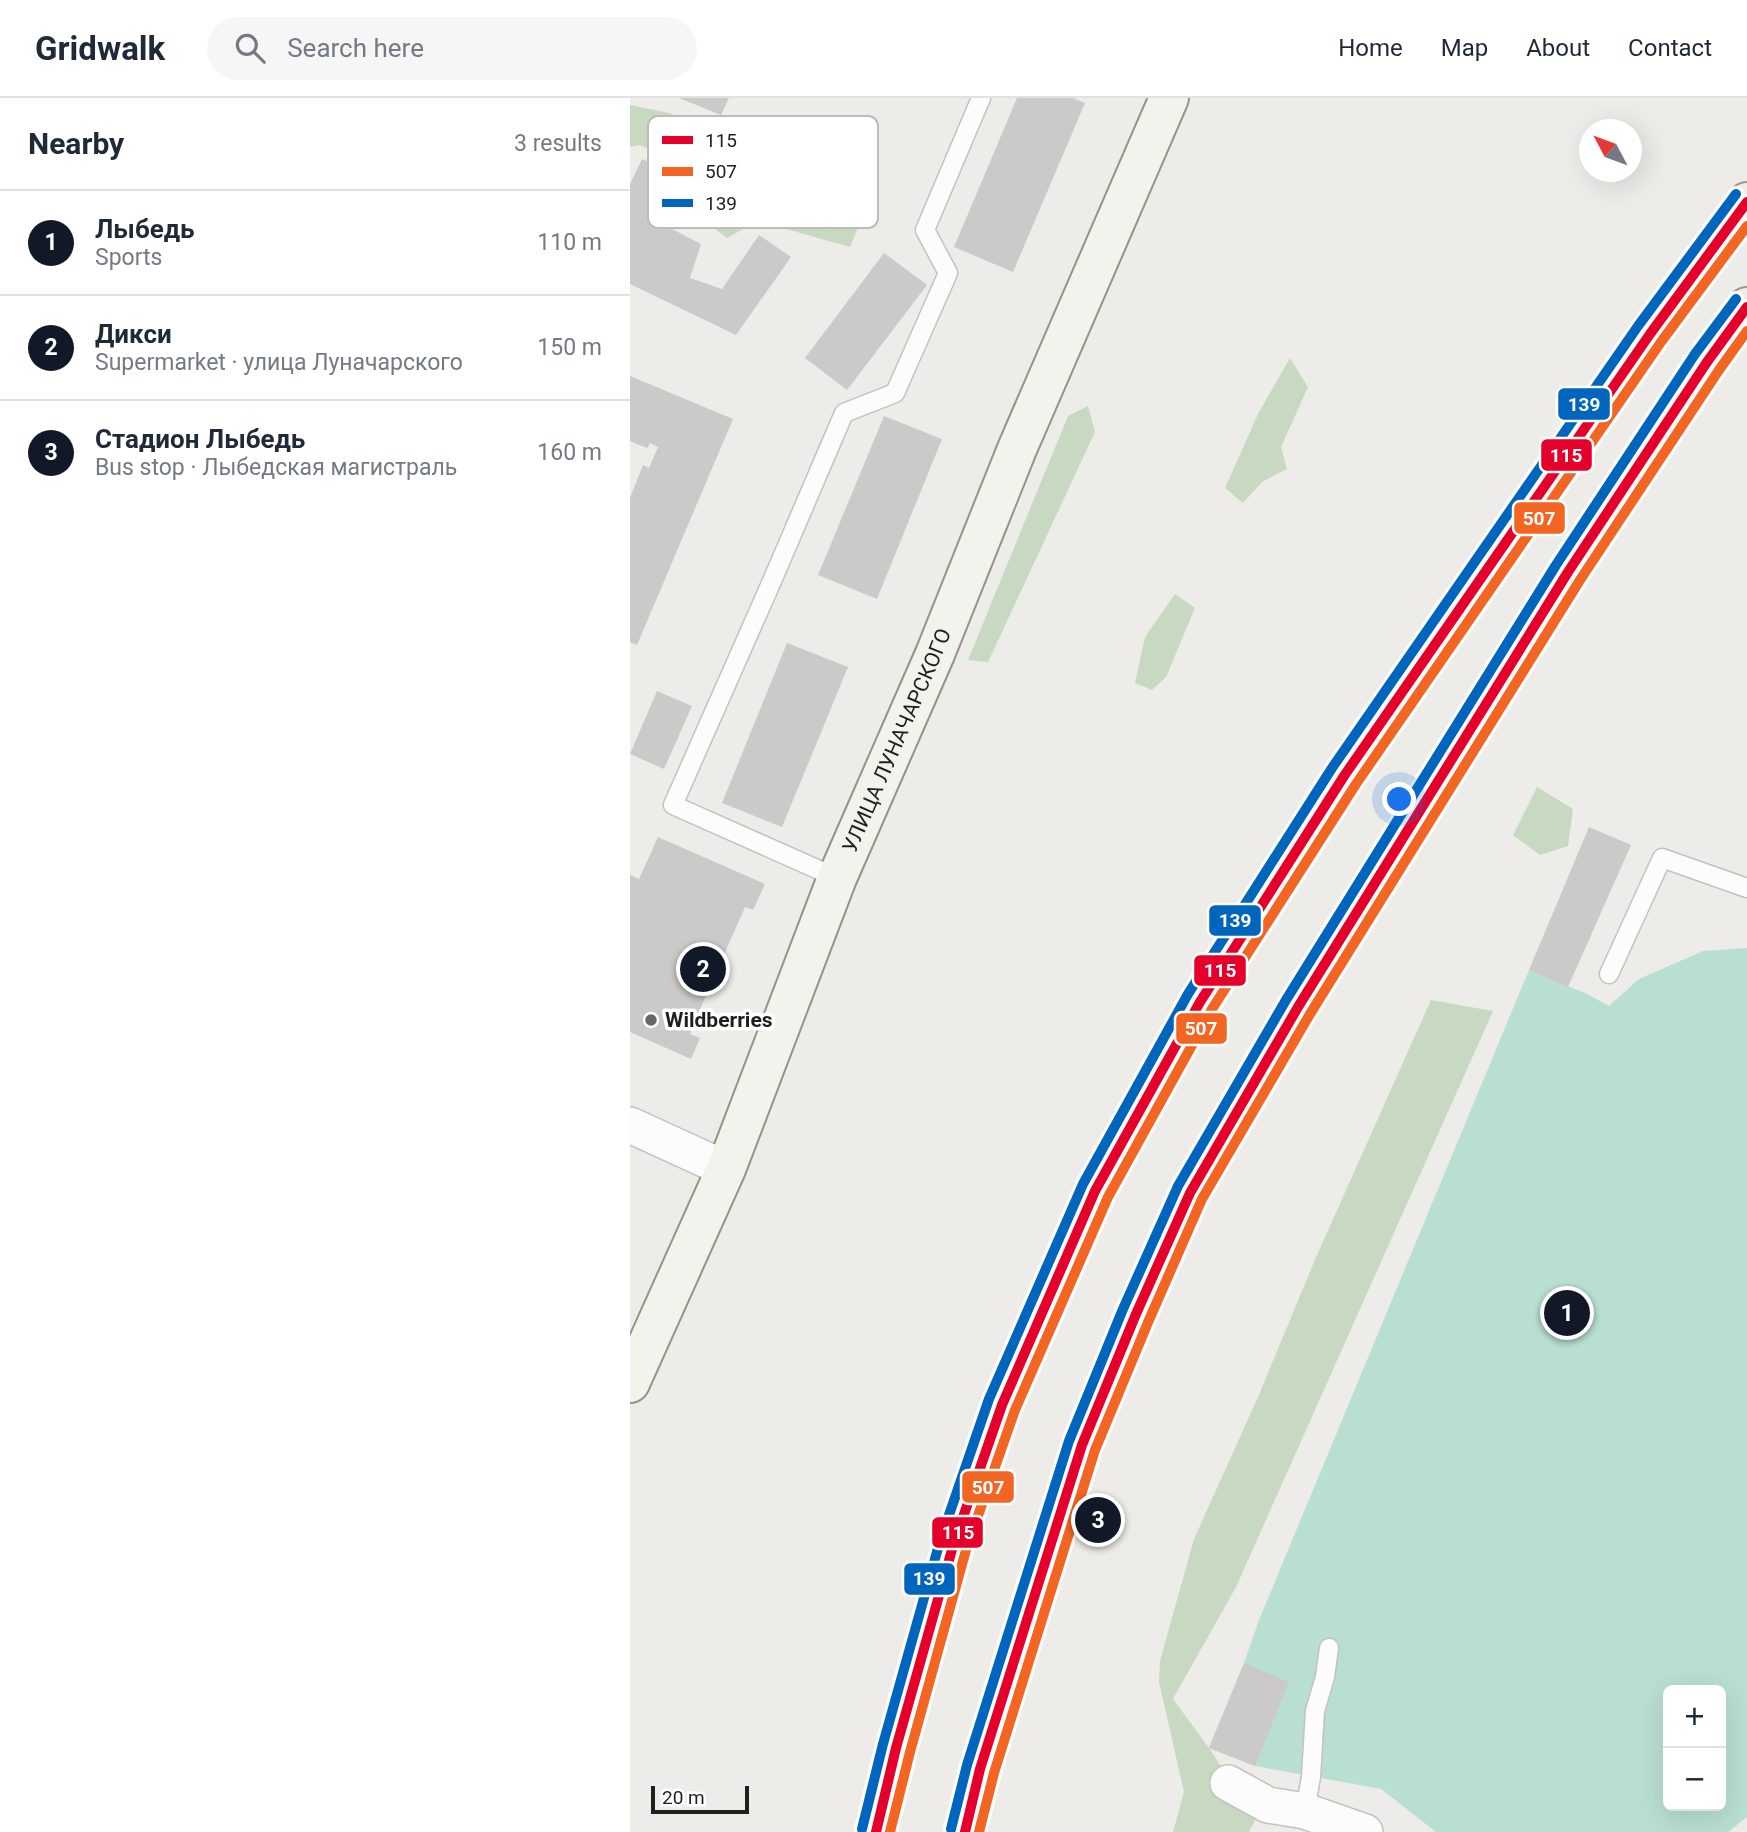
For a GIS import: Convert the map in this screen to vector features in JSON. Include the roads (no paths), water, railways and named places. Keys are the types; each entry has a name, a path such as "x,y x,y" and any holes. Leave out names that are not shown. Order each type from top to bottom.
{"main road":[{"name":"УЛИЦА ЛУНАЧАРСКОГО","path":"630,1383 726,1169 837,878 935,654 1017,449 1168,98"},
{"path":"876,1832 896,1748 957,1533 1002,1405 1095,1191 1200,1002 1343,776 1642,345 1747,202"},
{"path":"965,1832 980,1769 1082,1445 1190,1193 1298,1007 1568,572 1707,362 1747,307"}],"street":[{"path":"630,1125 726,1169"},
{"path":"1228,1783 1268,1805 1305,1811 1365,1832"}],"lane":[{"path":"837,878 673,805 844,413 895,393 948,273 925,230 981,98"},
{"path":"1609,974 1662,858 1747,888"},
{"path":"1305,1811 1311,1777 1315,1711 1325,1677 1329,1648"}],"place":[{"name":"Дикси","path":"703,969"},
{"name":"Wildberries","path":"651,1020"},
{"name":"Лыбедь","path":"1567,1313"},
{"name":"Стадион Лыбедь","path":"1098,1520"}]}
